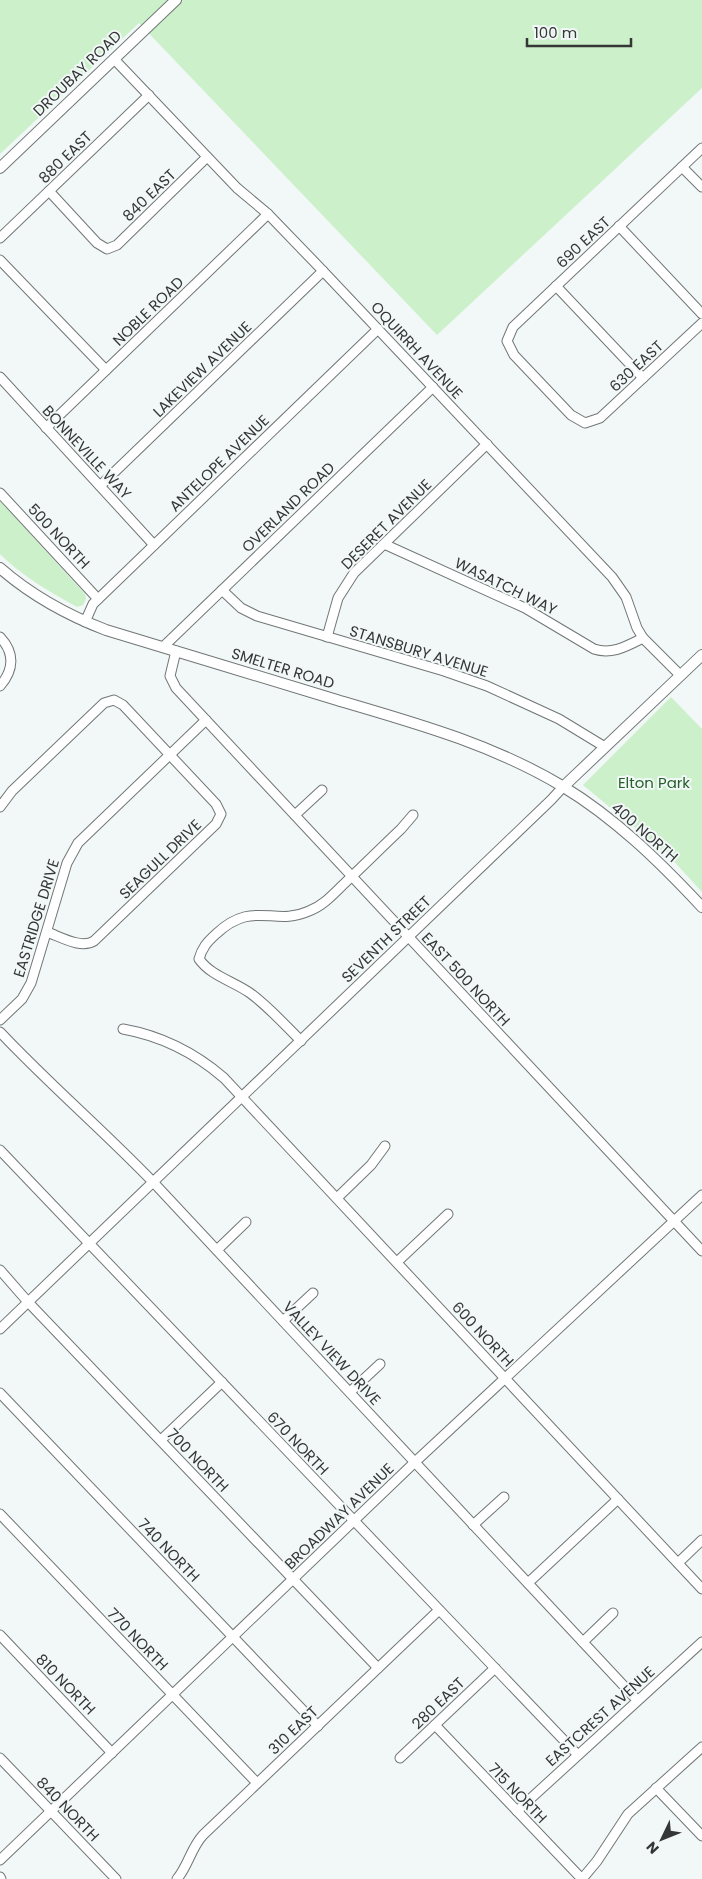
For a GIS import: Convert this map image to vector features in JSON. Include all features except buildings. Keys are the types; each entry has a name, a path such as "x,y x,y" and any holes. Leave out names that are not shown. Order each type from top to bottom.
{"street":[{"name":"DROUBAY ROAD","path":"0,168 176,0"},
{"name":"OQUIRRH AVENUE","path":"114,59 236,188 268,214 323,271 619,586 630,604 637,628 643,638 680,675"},
{"name":"880 EAST","path":"0,238 149,96"},
{"name":"690 EAST","path":"585,423 571,415 514,355 507,341 513,327 702,148"},
{"name":"840 EAST","path":"48,191 97,243 107,249 116,245 207,157"},
{"path":"682,167 702,188"},
{"name":"NOBLE ROAD","path":"46,428 268,214"},
{"path":"619,226 702,314"},
{"path":"0,260 106,370"},
{"name":"LAKEVIEW AVENUE","path":"100,486 323,271"},
{"path":"556,286 643,378"},
{"name":"630 EAST","path":"585,423 600,418 702,323"},
{"name":"ANTELOPE AVENUE","path":"85,622 93,604 98,599 378,329"},
{"name":"BONNEVILLE WAY","path":"0,377 154,545"},
{"name":"OVERLAND ROAD","path":"163,647 433,387"},
{"name":"DESERET AVENUE","path":"326,637 338,598 345,584 487,444"},
{"name":"500 NORTH","path":"0,492 98,599"},
{"name":"WASATCH WAY","path":"384,544 525,608 601,651 613,651 643,638"},
{"name":"SMELTER ROAD","path":"0,568 41,599 68,615 85,622 435,729 512,760 563,787"},
{"name":"STANSBURY AVENUE","path":"222,590 236,605 252,614 488,686 559,719 605,747"},
{"path":"0,638 9,648 12,662 6,679 0,686"},
{"name":"EAST 500 NORTH","path":"176,651 170,676 172,682 702,1251"},
{"name":"SEVENTH STREET","path":"0,1329 702,655"},
{"path":"0,807 12,791 108,701 114,700 123,705 169,754"},
{"name":"EASTRIDGE DRIVE","path":"0,1020 22,999 29,989 67,863 78,843 206,720"},
{"name":"SEAGULL DRIVE","path":"46,932 82,944 89,944 94,941 220,820 221,814 216,804 169,754"},
{"name":"400 NORTH","path":"563,787 641,846 702,907"},
{"path":"295,815 322,790"},
{"path":"301,1042 252,994 230,980 209,970 199,959 205,944 235,920 256,914 288,916 309,912 322,904 401,829 413,815"},
{"name":"600 NORTH","path":"123,1029 161,1038 183,1049 215,1070 243,1097 702,1589"},
{"name":"VALLEY VIEW DRIVE","path":"0,1032 37,1071 123,1151 154,1183 638,1700"},
{"path":"337,1198 371,1165 385,1146"},
{"name":"670 NORTH","path":"0,1150 577,1754"},
{"name":"BROADWAY AVENUE","path":"0,1860 415,1462 702,1195"},
{"path":"397,1262 448,1214"},
{"path":"217,1250 246,1222"},
{"name":"700 NORTH","path":"0,1270 28,1302 378,1668"},
{"path":"283,1321 313,1293"},
{"path":"350,1392 380,1364"},
{"path":"161,1440 222,1382"},
{"name":"740 NORTH","path":"0,1393 318,1726"},
{"path":"474,1525 504,1497"},
{"path":"528,1583 618,1499"},
{"name":"770 NORTH","path":"0,1514 257,1783"},
{"path":"678,1563 702,1540"},
{"name":"310 EAST","path":"177,1879 185,1868 200,1838 439,1610"},
{"path":"583,1642 613,1613"},
{"name":"810 NORTH","path":"0,1635 112,1752"},
{"name":"EASTCREST AVENUE","path":"517,1811 577,1754 702,1642"},
{"name":"280 EAST","path":"400,1758 494,1668"},
{"name":"715 NORTH","path":"434,1725 582,1879"},
{"path":"582,1879 597,1862 623,1819 702,1746"},
{"name":"840 NORTH","path":"0,1758 116,1879"},
{"path":"656,1788 702,1836"}],"green space":[{"path":"0,0 702,0 702,88 437,335 139,23 0,154"},
{"path":"0,501 85,594 86,599 83,605 77,607 47,589 27,576 0,554"},
{"name":"Elton Park","path":"671,697 702,729 702,892 669,856 583,785"}]}
